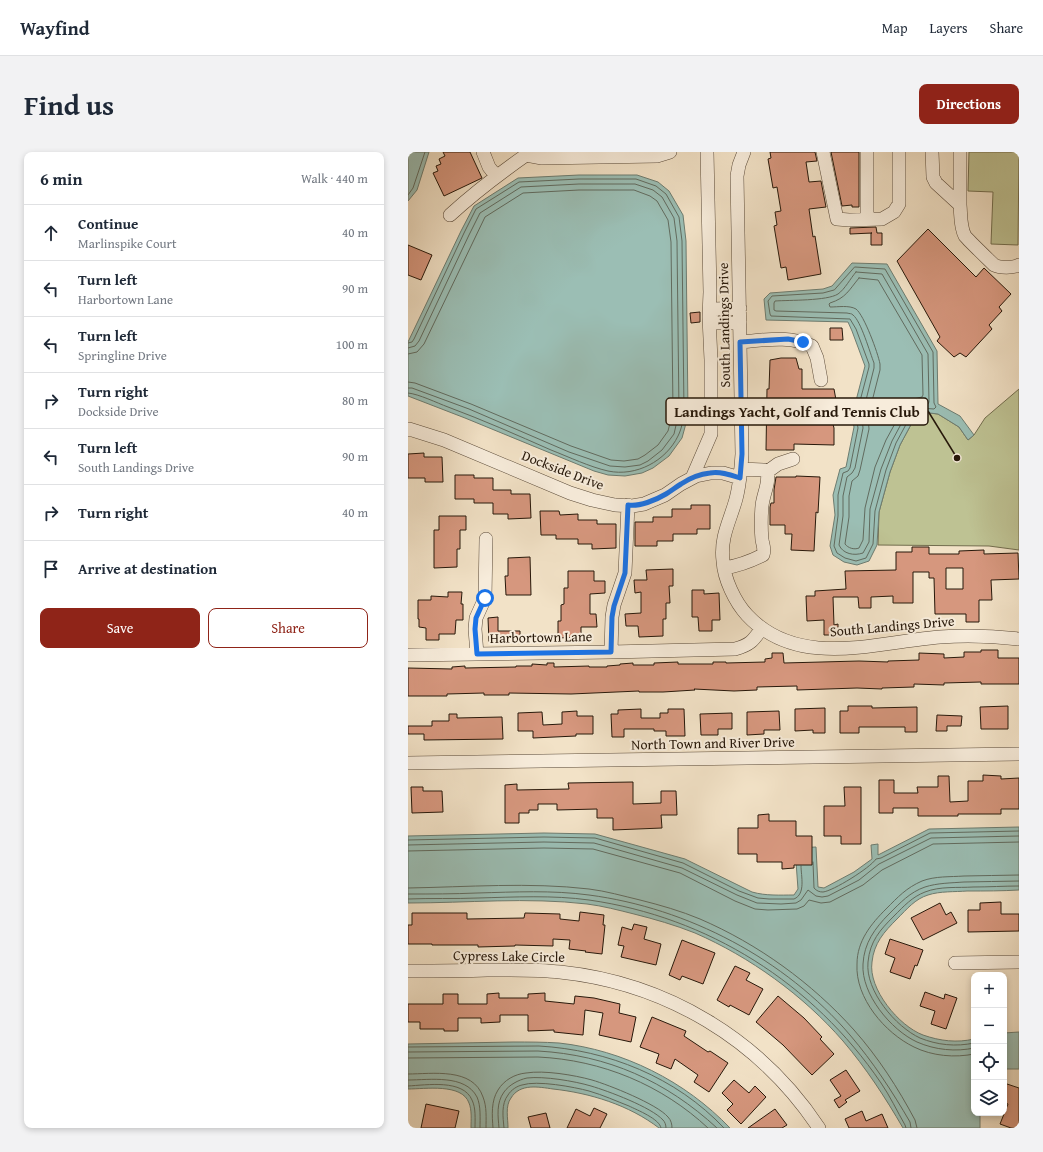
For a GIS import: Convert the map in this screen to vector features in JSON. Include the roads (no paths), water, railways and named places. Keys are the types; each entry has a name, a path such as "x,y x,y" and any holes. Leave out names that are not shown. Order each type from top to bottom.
{"street":[{"path":"483,152 489,167 496,176"},
{"path":"450,215 496,176 528,154 542,158 656,156 670,152"},
{"path":"692,478 711,434 707,152"},
{"name":"South Landings Drive","path":"744,152 737,176 742,454 741,473 736,500 724,537 722,550 725,574 734,597 751,619 770,634 786,641 817,648 871,646 940,637 980,636 1019,639"},
{"path":"823,152 837,219 849,220 882,219 894,212 899,204 899,152"},
{"path":"867,152 867,219"},
{"path":"932,152 932,177 936,183 960,205"},
{"path":"960,152 960,205 962,229 966,238 994,264 1011,267 1019,265"},
{"path":"709,317 715,309 740,308"},
{"path":"709,317 715,322 740,323"},
{"path":"740,342 788,339 803,342 812,346 817,358 821,380"},
{"name":"Dockside Drive","path":"414,431 444,440 570,493 615,505 632,506 644,504 665,495 692,478 711,473 741,473 764,470 767,472"},
{"path":"724,568 735,567 763,555 762,507 764,493 768,482 767,472 778,464 794,459"},
{"path":"611,652 612,617 625,573 628,505"},
{"path":"477,654 475,629 476,618 485,598 486,539"},
{"name":"Harbortown Lane","path":"408,655 735,649 745,646 755,639 762,628"},
{"name":"North Town and River Drive","path":"408,763 1019,754"},
{"path":"956,963 1019,962"},
{"name":"Cypress Lake Circle","path":"408,972 520,970 560,972 613,981 637,988 698,1015 747,1049 782,1081 803,1105 819,1128"}],"water":[{"path":"408,152 429,152 417,190 408,201"},
{"path":"579,175 637,175 658,182 669,191 683,215 686,241 688,412 682,438 669,456 653,468 642,473 625,476 608,475 594,471 408,396 408,342 474,206 518,178"},
{"path":"852,263 887,264 937,351 938,404 960,416 974,435 968,440 959,427 938,414 922,412 914,419 900,445 890,472 879,512 877,545 869,561 857,565 844,562 833,555 830,546 835,515 833,495 840,469 846,467 854,427 852,416 865,366 848,322 766,320 764,299 770,293 823,289 832,286"},
{"path":"1019,827 1019,890 948,892 923,897 908,908 884,933 877,943 872,962 872,973 880,995 904,1024 923,1035 936,1039 948,1041 971,1040 971,1116 980,1116 980,1128 903,1128 860,1062 843,1041 811,1008 775,979 755,966 716,943 695,933 649,918 587,904 542,901 408,903 408,836 544,833 595,834 685,859 752,892 768,895 794,895 798,889 795,848 816,847 818,887 824,888 854,872 872,859 871,845 878,844 878,855 929,829"},
{"path":"1019,1032 1019,1069 1007,1069 1007,1033"},
{"path":"513,1042 559,1043 583,1047 606,1053 652,1070 693,1096 730,1128 659,1128 635,1113 609,1101 567,1091 530,1087 519,1090 509,1101 507,1108 508,1128 471,1128 469,1103 459,1092 442,1088 408,1089 408,1044"}],"place":[{"name":"Landings Yacht, Golf and Tennis Club","path":"957,458"}]}
